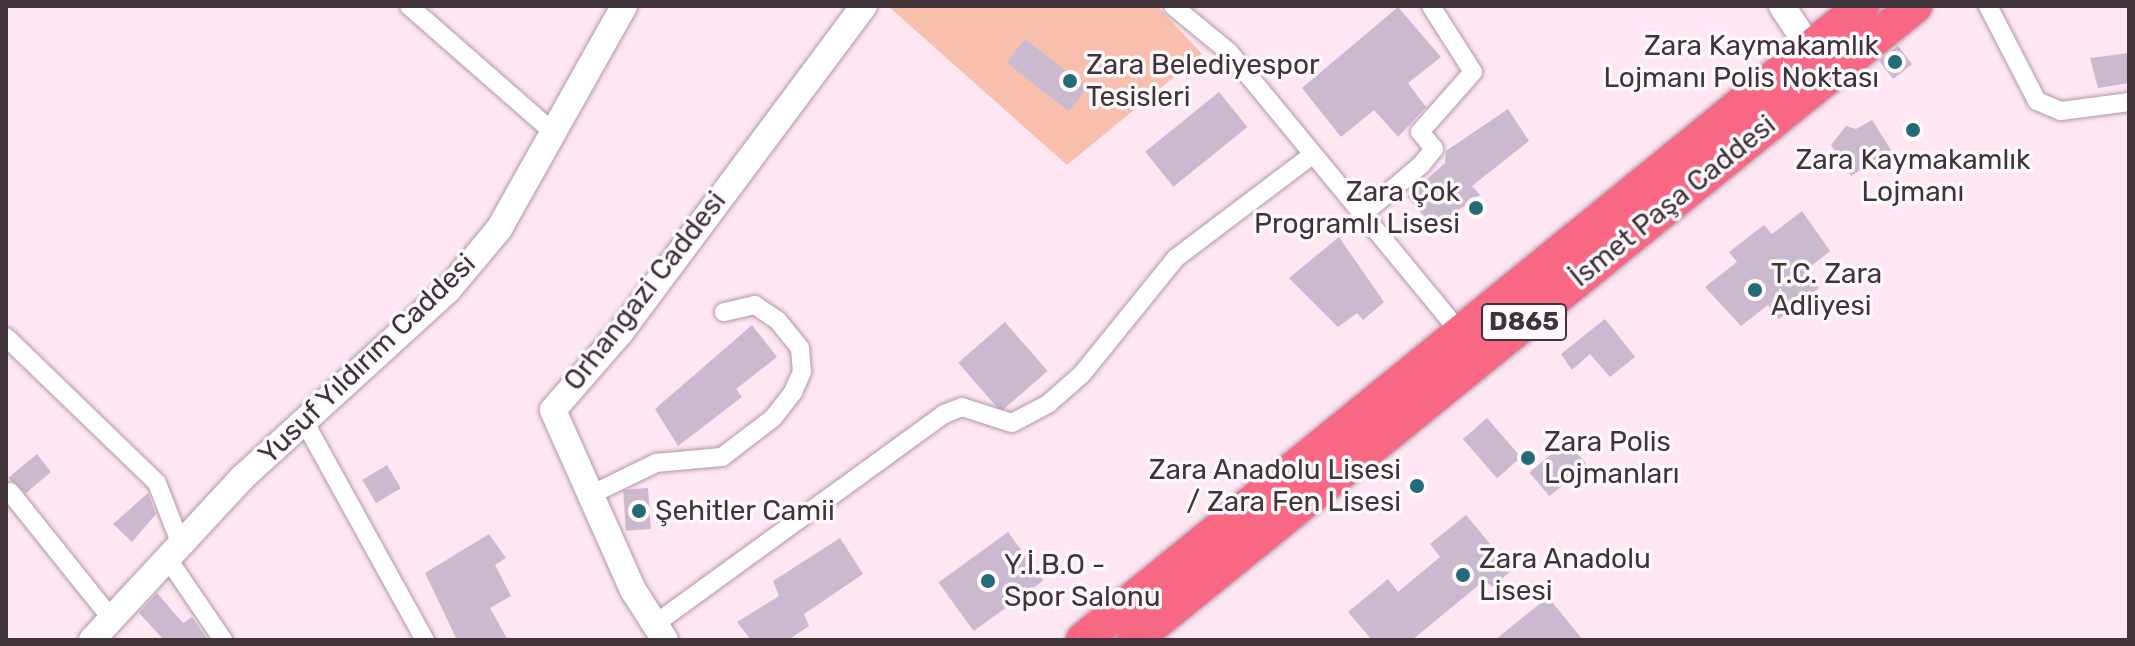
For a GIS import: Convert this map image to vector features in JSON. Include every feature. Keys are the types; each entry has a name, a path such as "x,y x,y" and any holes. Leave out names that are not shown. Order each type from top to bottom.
{"highway":[{"name":"İsmet Paşa Caddesi","path":"1083,640 1862,6"},
{"name":"İsmet Paşa Caddesi","path":"1134,640 1915,6"}],"main road":[{"name":"Yusuf Yıldırım Caddesi","path":"92,640 173,549 304,421 448,290 499,229 624,6"},
{"name":"Orhangazi Caddesi","path":"660,632 588,496 553,410 620,333 864,6"},
{"path":"1782,6 1809,47"}],"street":[{"path":"409,6 555,134"},
{"path":"1173,6 1229,52 1311,156 1460,332"},
{"path":"1988,6 2037,101 2061,111 2129,102"},
{"path":"1362,215 1421,165 1434,149 1420,132 1473,72 1421,8"},
{"path":"660,632 944,414 962,407 1012,423 1048,404 1082,374 1176,258 1311,156"},
{"path":"588,496 656,463 722,457 786,401 802,372 800,348 755,305 724,312"},
{"path":"6,337 157,483 173,549 223,640"},
{"path":"304,421 425,640"},
{"path":"10,492 110,617"}],"shaded area":[{"name":"Zara Belediyespor Tesisleri","path":"888,6 1157,6 1202,54 1067,165"}],"building":[{"path":"1398,7 1441,57 1408,83 1426,107 1398,137 1374,110 1341,137 1302,88"},
{"path":"1025,39 1087,88 1069,111 1007,63"},
{"name":"Zara Kaymakamlık Lojmanı Polis Noktası","path":"1898,46 1912,64 1893,79 1879,61"},
{"path":"2129,53 2129,83 2098,88 2090,58"},
{"path":"1219,92 1247,127 1173,187 1145,152"},
{"path":"1508,109 1529,141 1472,186 1480,195 1434,227 1407,197 1445,163 1446,151"},
{"name":"Zara Kaymakamlık Lojmanı","path":"1872,120 1891,150 1851,176 1831,145 1846,126 1856,129"},
{"name":"T.C. Zara Adliyesi","path":"1802,211 1830,251 1805,271 1819,288 1779,319 1768,305 1741,326 1705,287 1737,262 1729,252 1764,225 1772,234"},
{"path":"1339,237 1384,302 1363,320 1357,313 1338,327 1289,278"},
{"path":"1605,319 1635,357 1610,377 1590,354 1572,370 1561,354"},
{"path":"1005,322 1048,371 1001,412 958,363"},
{"path":"752,325 777,357 736,389 742,397 678,446 655,409"},
{"name":"Zara Polis Lojmanları","path":"1487,418 1521,457 1497,478 1463,439"},
{"name":"Zara Polis Lojmanları","path":"1567,441 1587,465 1549,496 1529,472"},
{"path":"37,454 51,472 26,493 8,478"},
{"path":"387,465 401,488 376,503 362,480"},
{"path":"648,488 651,529 626,531 623,490"},
{"path":"148,493 156,514 132,542 113,524"},
{"name":"Zara Anadolu Lisesi","path":"1466,515 1512,570 1492,587 1485,580 1412,640 1372,640 1348,612 1388,579 1398,592 1440,557 1430,544"},
{"path":"1008,532 1043,581 974,631 938,583"},
{"path":"489,534 506,558 495,565 511,596 490,608 508,640 457,640 425,573"},
{"path":"840,538 863,574 804,614 809,626 788,640 751,640 737,622 779,596 773,581"},
{"path":"157,593 183,623 192,617 208,640 164,640 139,613"},
{"path":"1548,597 1583,640 1495,640"}],"place":[{"name":"Zara Kaymakamlık Lojmanı Polis Noktası","path":"1895,62"},
{"name":"Zara Belediyespor Tesisleri","path":"1070,81"},
{"name":"Zara Kaymakamlık Lojmanı","path":"1913,130"},
{"name":"Zara Çok Programlı Lisesi","path":"1476,208"},
{"name":"T.C. Zara Adliyesi","path":"1755,290"},
{"name":"Zara Polis Lojmanları","path":"1528,458"},
{"name":"Zara Anadolu Lisesi / Zara Fen Lisesi","path":"1417,486"},
{"name":"Şehitler Camii","path":"639,511"},
{"name":"Zara Anadolu Lisesi","path":"1463,575"},
{"name":"Y.İ.B.O - Spor Salonu","path":"988,581"}]}
